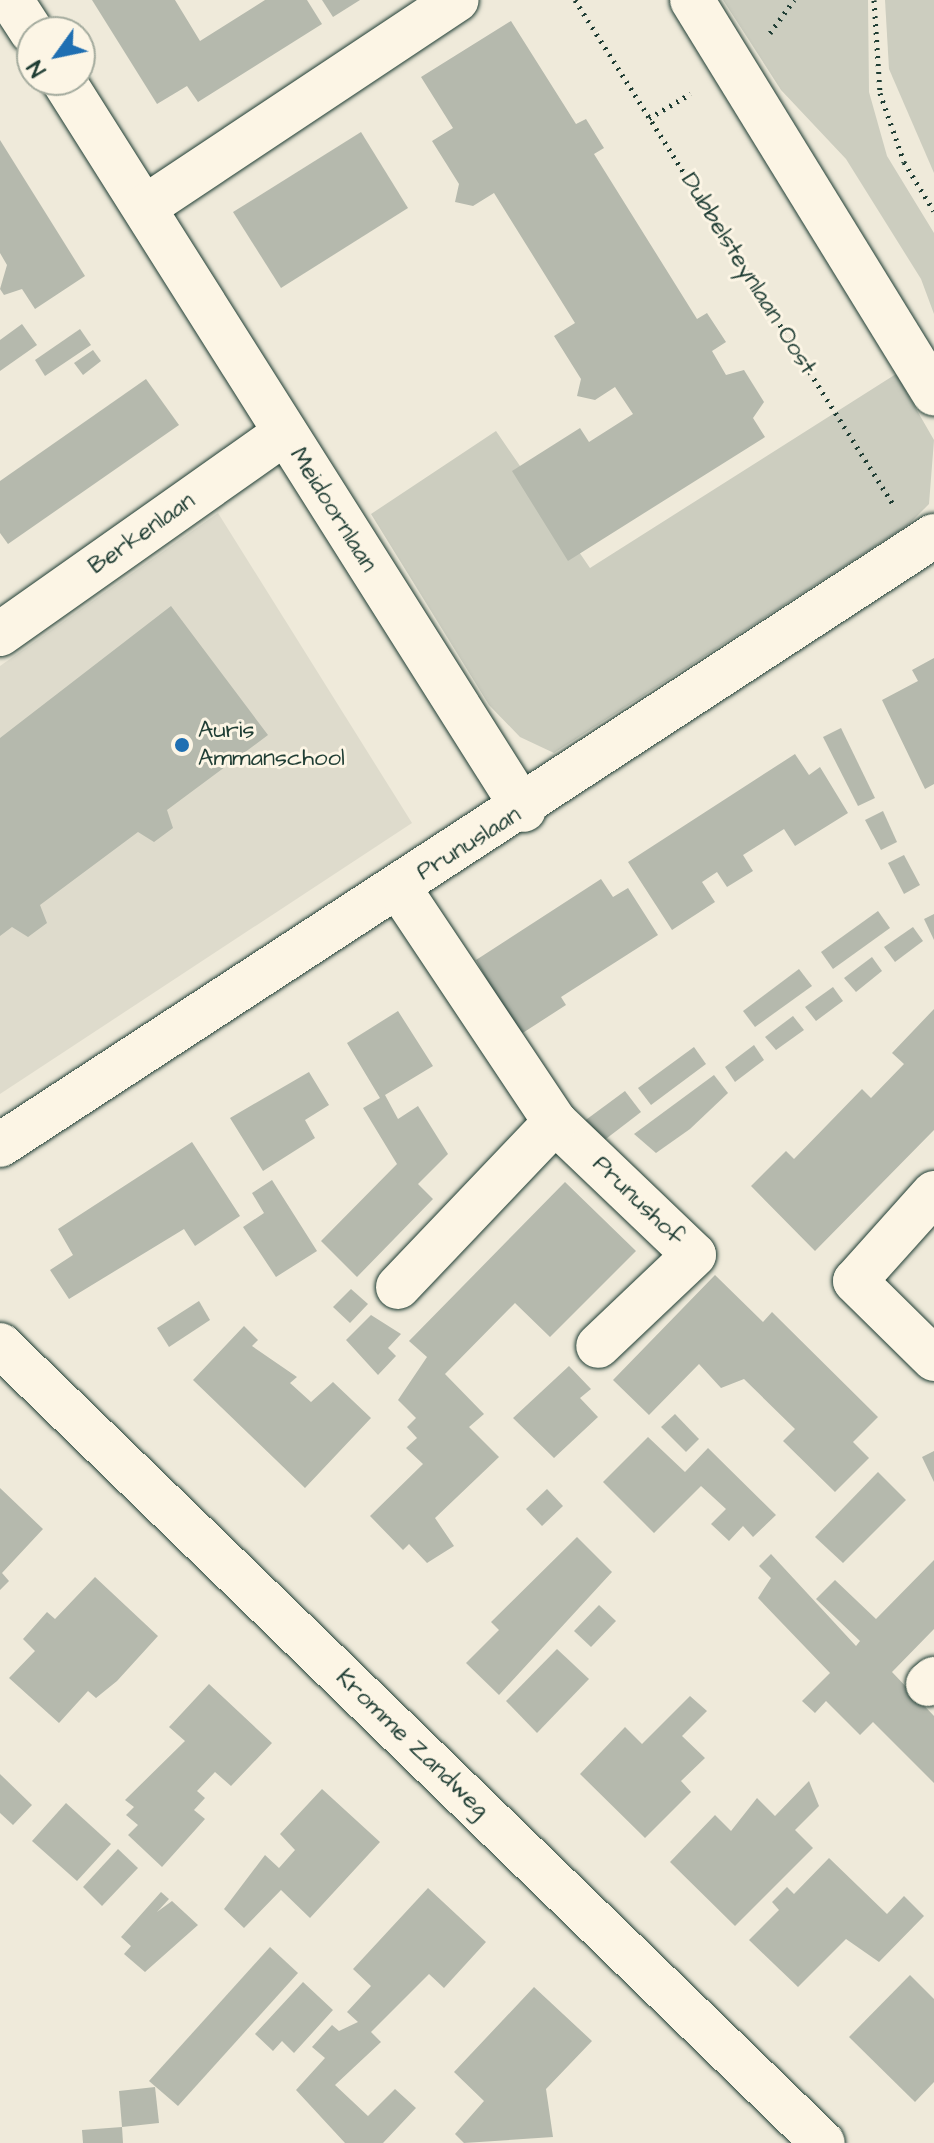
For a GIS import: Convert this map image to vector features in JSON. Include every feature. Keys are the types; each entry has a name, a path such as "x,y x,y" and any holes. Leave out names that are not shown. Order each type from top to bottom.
{"street":[{"path":"145,207 457,0"},
{"path":"692,0 934,393"},
{"name":"Meidoornlaan","path":"73,96 524,810"},
{"name":"Berkenlaan","path":"0,634 285,433"},
{"name":"Prunuslaan","path":"0,1145 524,810 928,543"},
{"name":"Prunushof","path":"399,888 555,1122 694,1255 598,1346"},
{"path":"398,1287 555,1122"},
{"path":"934,1193 855,1281 934,1359"},
{"name":"Kromme Zandweg","path":"0,1345 823,2143"}],"path":[{"name":"Dubbelsteynlaan Oost","path":"575,0 928,543"},
{"path":"874,0 880,93 904,162 934,211"}],"shaded area":[{"path":"723,0 868,0 869,92 887,156 934,233 934,314 921,279 846,159 781,90"},
{"path":"885,0 934,0 934,173 889,69"},
{"path":"896,374 934,440 929,504 908,525 554,753 520,737 489,705 371,514 496,431 590,568"},
{"name":"Auris Ammanschool","path":"218,513 412,823 0,1094 0,666"}],"building":[{"path":"92,0 175,0 200,41 265,0 307,0 322,24 198,102 187,86 157,104"},
{"path":"322,0 360,0 333,17"},
{"path":"511,21 576,124 586,119 604,148 594,154 697,319 707,313 726,342 712,351 726,375 744,370 764,402 753,418 765,437 568,561 512,471 580,428 589,442 633,414 615,387 595,400 577,396 581,379 554,336 575,323 494,193 473,206 455,202 459,184 432,141 453,128 421,77"},
{"path":"361,132 408,208 281,288 233,212"},
{"path":"0,140 85,276 35,309 22,289 4,295 0,289 7,265 0,253"},
{"path":"22,324 37,345 0,371 0,340"},
{"path":"80,329 91,345 45,376 35,360"},
{"path":"93,350 101,361 83,375 74,363"},
{"path":"146,379 179,425 8,544 0,533 0,481"},
{"path":"171,606 268,735 167,810 173,828 154,842 138,832 40,905 47,923 28,937 12,927 0,936 0,738"},
{"path":"934,658 934,784 925,789 882,700 918,681 912,670"},
{"path":"841,728 875,798 858,806 823,737"},
{"path":"795,754 809,775 820,767 848,813 795,846 784,829 743,855 753,871 727,887 717,872 702,882 715,902 672,930 628,862"},
{"path":"883,811 897,842 881,850 865,820"},
{"path":"904,855 920,885 904,894 888,863"},
{"path":"601,879 613,897 628,888 658,935 561,997 566,1005 518,1036 476,960"},
{"path":"878,911 890,928 833,969 821,952"},
{"path":"934,914 934,940 924,919"},
{"path":"913,927 923,941 895,962 884,947"},
{"path":"872,957 882,971 856,992 844,978"},
{"path":"799,969 812,986 755,1027 743,1011"},
{"path":"833,987 843,1001 816,1021 805,1007"},
{"path":"934,1009 934,1130 815,1251 751,1186 786,1151 794,1159 862,1089 871,1098 904,1064 892,1053"},
{"path":"398,1011 433,1066 385,1095 398,1119 418,1106 448,1154 418,1184 433,1199 357,1277 321,1241 397,1164 363,1108 380,1098 347,1043"},
{"path":"793,1016 804,1030 776,1050 765,1037"},
{"path":"754,1045 764,1060 735,1082 725,1067"},
{"path":"694,1047 706,1064 651,1105 638,1088"},
{"path":"309,1072 329,1105 305,1120 315,1138 263,1171 230,1118"},
{"path":"714,1075 728,1093 690,1129 656,1153 634,1134"},
{"path":"625,1091 641,1112 598,1145 583,1122"},
{"path":"192,1142 240,1216 195,1246 184,1229 69,1299 50,1270 73,1255 58,1229"},
{"path":"272,1180 317,1251 276,1277 243,1227 264,1213 252,1193"},
{"path":"565,1182 636,1251 550,1337 515,1303 445,1374 484,1414 469,1427 499,1457 435,1518 454,1546 427,1563 409,1544 403,1550 370,1516 423,1464 406,1448 417,1438 407,1427 416,1418 398,1400 427,1357 409,1341"},
{"path":"715,1275 763,1322 772,1312 878,1417 853,1442 869,1458 835,1492 783,1441 795,1429 744,1379 721,1388 699,1364 649,1415 613,1380"},
{"path":"351,1289 368,1304 350,1323 333,1307"},
{"path":"199,1301 210,1320 169,1347 157,1328"},
{"path":"371,1315 401,1334 388,1348 396,1356 378,1375 346,1340"},
{"path":"244,1326 258,1340 252,1346 297,1377 290,1383 311,1402 333,1382 371,1418 305,1488 193,1380"},
{"path":"569,1366 591,1389 580,1398 598,1417 554,1458 513,1418"},
{"path":"675,1414 699,1439 686,1452 661,1427"},
{"path":"648,1437 685,1472 708,1448 776,1515 753,1537 743,1526 729,1541 711,1524 726,1509 701,1486 654,1533 603,1482"},
{"path":"934,1451 934,1482 922,1457"},
{"path":"878,1472 906,1500 843,1563 815,1537"},
{"path":"0,1488 43,1529 2,1573 9,1581 0,1590"},
{"path":"547,1489 563,1506 542,1526 526,1509"},
{"path":"577,1537 612,1572 499,1695 466,1663 499,1630 491,1622"},
{"path":"771,1554 856,1646 860,1641 816,1599 835,1580 876,1619 934,1560 934,1629 892,1672 934,1716 934,1783 873,1722 860,1735 826,1701 815,1713 802,1701 830,1673 758,1598 771,1578 759,1566"},
{"path":"95,1577 158,1636 117,1681 96,1698 88,1691 59,1723 9,1678 35,1651 23,1639 47,1612 55,1619"},
{"path":"599,1605 616,1621 591,1647 574,1631"},
{"path":"557,1649 589,1679 537,1733 506,1701"},
{"path":"209,1684 272,1743 231,1786 215,1772 197,1791 205,1798 194,1810 205,1819 162,1867 128,1835 138,1825 126,1815 134,1807 125,1800 185,1741 169,1727"},
{"path":"690,1696 707,1711 682,1736 705,1758 681,1781 691,1792 645,1838 580,1774 625,1727 642,1744"},
{"path":"0,1774 32,1805 13,1825 0,1813"},
{"path":"809,1781 819,1806 795,1830 813,1848 735,1926 670,1862 715,1815 731,1831 757,1798 775,1816"},
{"path":"322,1789 380,1842 310,1918 281,1890 244,1928 224,1909 265,1855 279,1868 295,1850 280,1834"},
{"path":"66,1803 111,1844 77,1881 32,1841"},
{"path":"118,1849 138,1868 102,1906 83,1887"},
{"path":"829,1858 887,1914 904,1896 924,1916 879,1962 846,1939 798,1987 749,1940 779,1910 772,1902 787,1887 794,1894"},
{"path":"428,1888 486,1942 444,1988 429,1974 371,2032 381,2042 335,2085 368,2116 395,2089 416,2108 383,2143 345,2143 296,2090 325,2058 312,2047 332,2025 339,2031 358,2022 347,2012 371,1986 353,1969"},
{"path":"161,1892 169,1899 157,1912 172,1901 198,1925 145,1972 124,1954 131,1946 121,1937"},
{"path":"270,1947 298,1973 178,2106 149,2081"},
{"path":"910,1975 934,1999 934,2082 915,2102 849,2037"},
{"path":"303,1982 333,2010 294,2053 282,2041 273,2051 255,2034"},
{"path":"534,1987 592,2041 546,2089 553,2137 464,2143 455,2134 484,2101 454,2072"},
{"path":"155,2087 159,2123 122,2127 119,2091"},
{"path":"122,2127 123,2143 83,2143 82,2130"}],"place":[{"name":"Auris Ammanschool","path":"182,745"}]}
